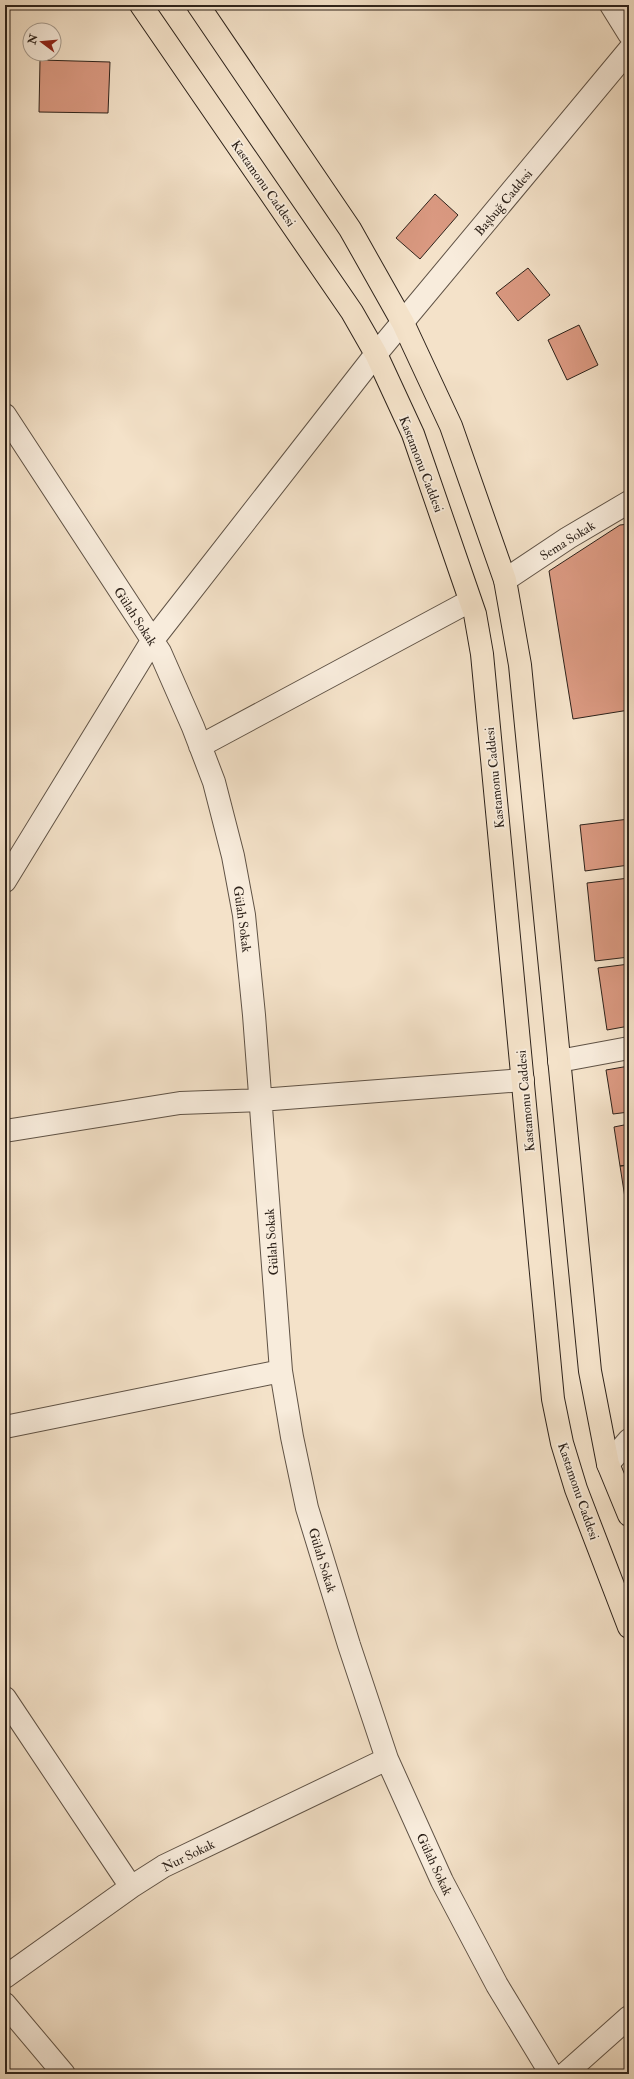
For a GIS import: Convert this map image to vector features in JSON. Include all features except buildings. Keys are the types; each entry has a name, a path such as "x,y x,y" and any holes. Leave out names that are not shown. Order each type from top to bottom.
{"main road":[{"name":"Kastamonu Caddesi","path":"141,5 352,312 376,354 413,434 475,614 482,654 553,1399 562,1443 576,1489 629,1627"},
{"path":"198,5 350,229 403,322 451,426 506,580 520,664 590,1371 608,1464 629,1515"}],"street":[{"path":"612,5 629,34"},
{"name":"Başbuğ Caddesi","path":"5,881 152,641 376,354 629,50"},
{"name":"Gülah Sokak","path":"5,415 160,652 214,782 233,856 244,915 281,1371 292,1438 307,1508 349,1645 387,1759 442,1881 497,1985 551,2074"},
{"name":"Sema Sokak","path":"506,580 568,538 629,502"},
{"path":"200,746 470,601"},
{"path":"559,1061 629,1048"},
{"path":"5,1131 180,1103 260,1100 523,1080"},
{"path":"5,1427 281,1371"},
{"path":"608,1464 629,1440"},
{"path":"5,1698 131,1887"},
{"name":"Nur Sokak","path":"5,1977 131,1887 164,1866 387,1759"},
{"path":"5,2004 64,2074"},
{"path":"565,2074 629,2017"}]}
